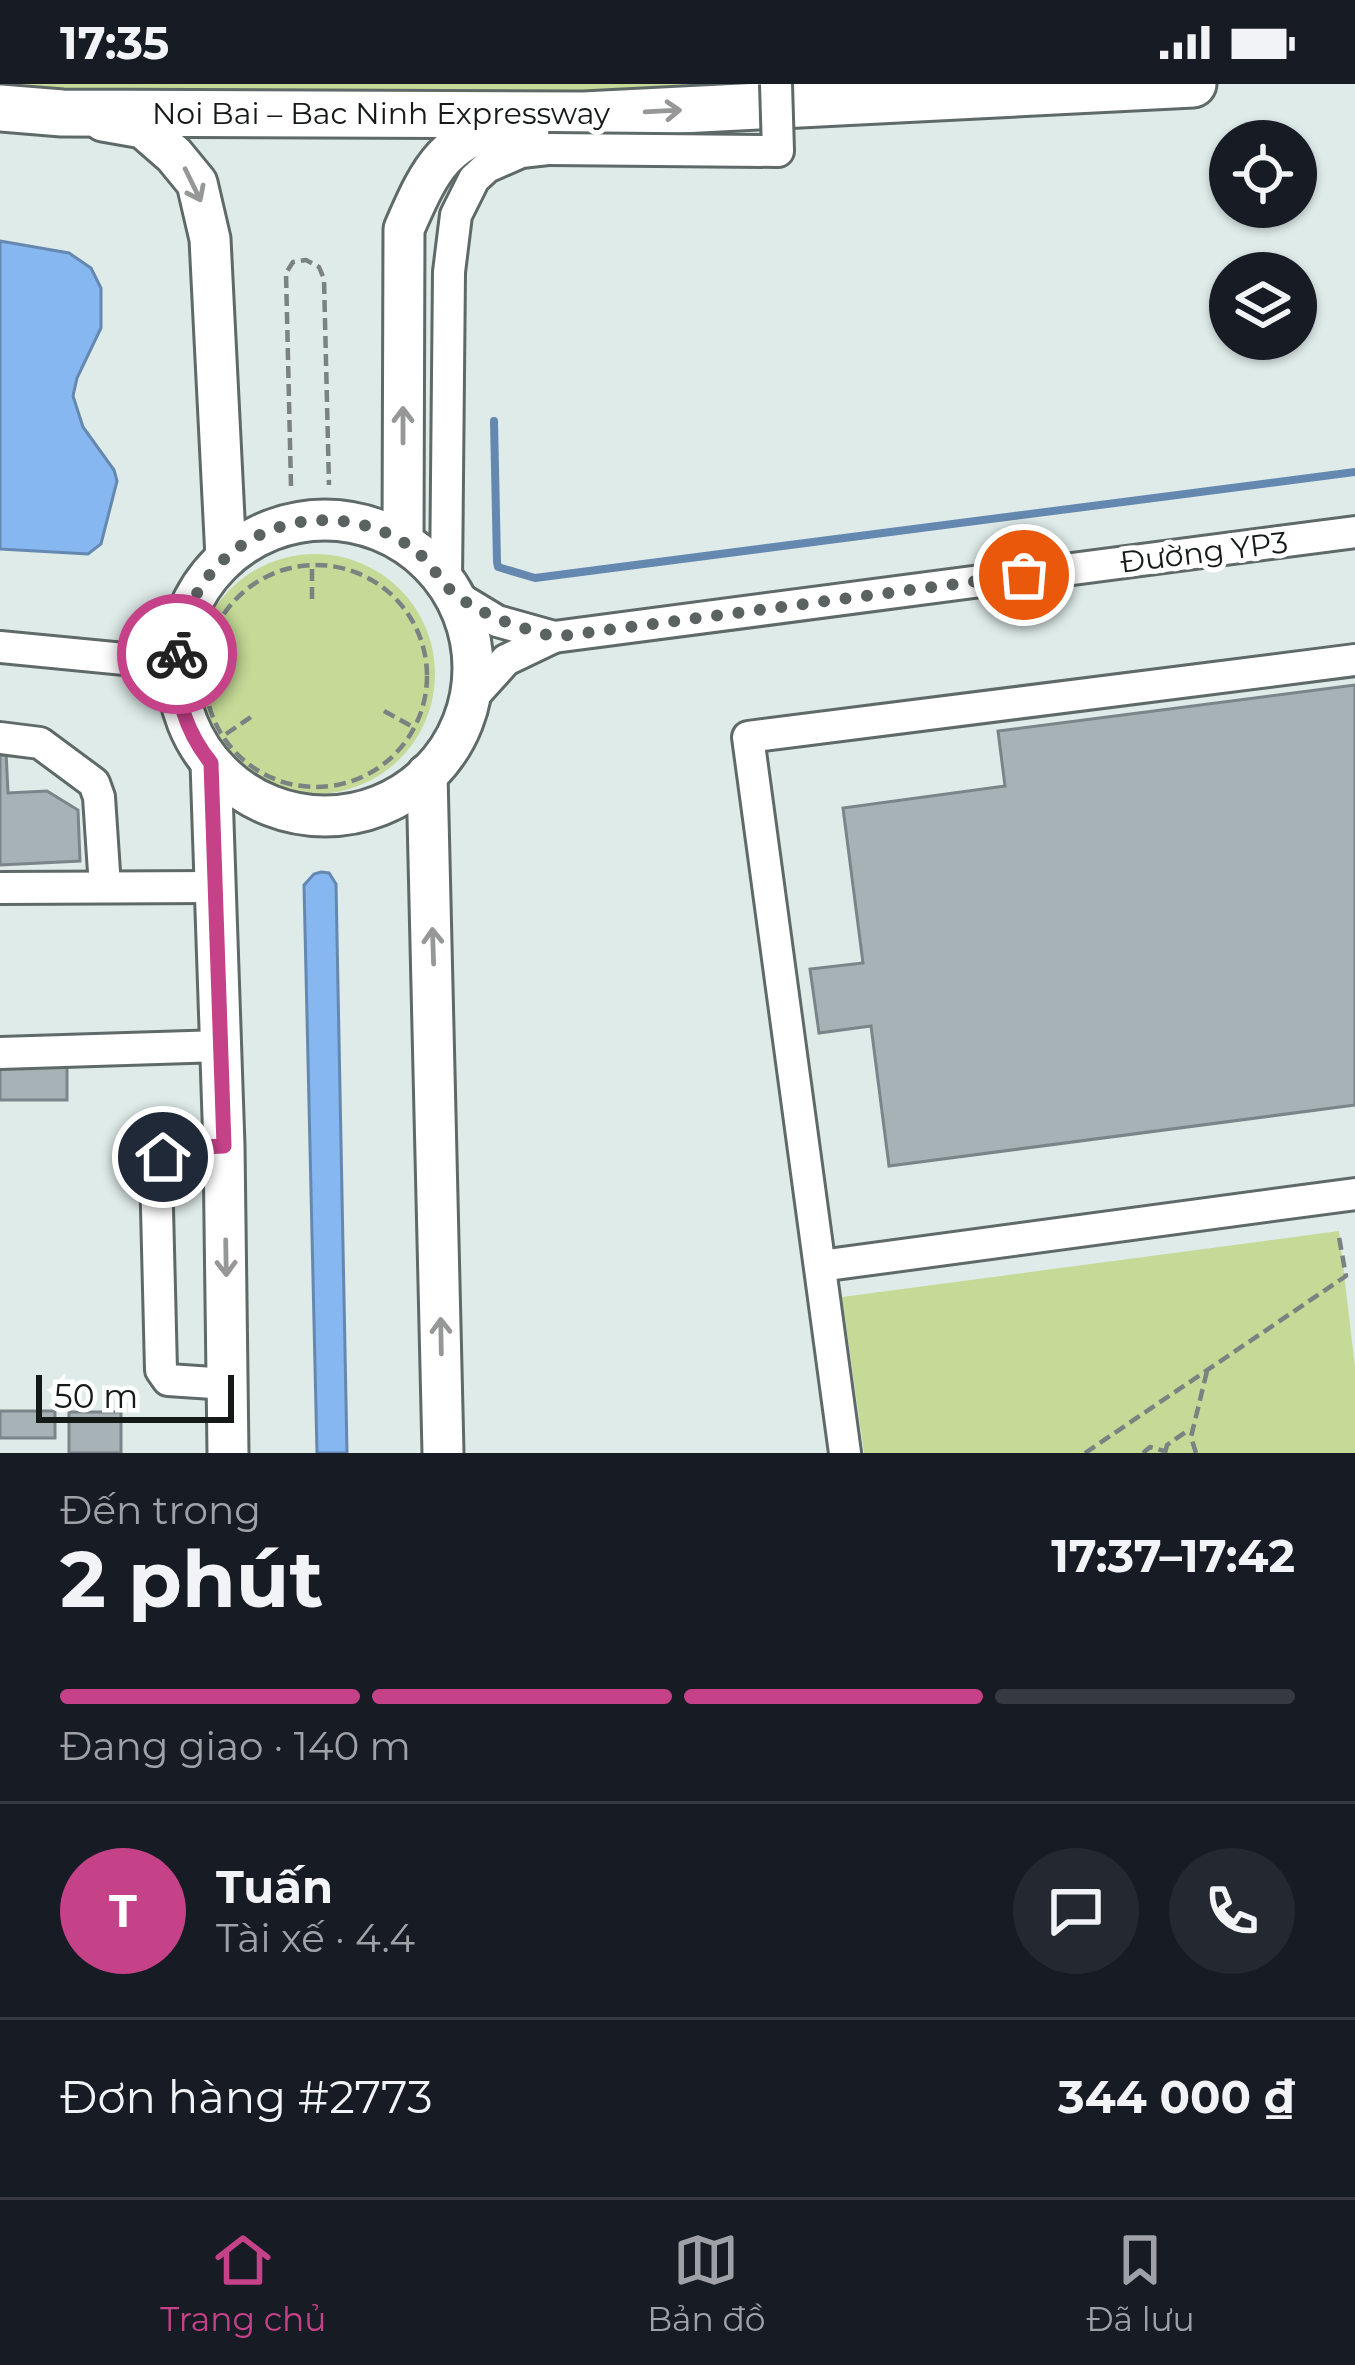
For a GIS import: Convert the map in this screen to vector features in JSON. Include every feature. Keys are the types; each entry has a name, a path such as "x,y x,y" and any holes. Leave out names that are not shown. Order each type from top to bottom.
{"highway":[{"name":"Noi Bai – Bac Ninh Expressway","path":"0,108 62,113 584,115 1192,84"}],"main road":[{"path":"62,113 143,128 175,155 197,183 210,239 226,558"},
{"path":"403,542 404,230 423,185 448,151 482,129 584,115"},
{"path":"314,520 357,524 403,542 450,588 472,647 469,701 454,740 427,774 379,805 316,815 255,798 217,750 186,721 176,664 187,613 204,582 226,558 272,529 314,520"},
{"path":"217,750 214,887 228,1453"},
{"path":"427,774 442,1453"}],"street":[{"path":"554,637 497,621 450,588 449,272 456,215 474,179 487,166 520,152 778,151 776,84"},
{"name":"Đường YP3","path":"554,637 1355,532"},
{"path":"469,701 506,661 554,637"},
{"path":"0,647 176,664"},
{"path":"845,1453 748,737 1355,660"},
{"path":"0,738 40,743 94,783 105,887"},
{"path":"0,887 214,887"},
{"path":"0,1053 221,1046"},
{"path":"224,1146 180,1148 163,1157 156,1168 161,1370 168,1380 228,1384"},
{"path":"820,1266 1355,1194"}],"path":[{"path":"290,486 286,273 293,262 306,260 319,267 324,280 329,484"},
{"path":"312,565 312,599"},
{"path":"292,567 339,567 369,578 394,596 414,621 428,666 426,698 415,728 384,764 356,779 326,786 293,784 264,774 238,755 217,750 205,684 207,652 218,623 237,598 262,578 292,567"},
{"path":"384,710 415,728"},
{"path":"217,750 251,717"},
{"path":"1085,1453 1346,1276 1340,1237"},
{"path":"1196,1453 1191,1437 1207,1370"},
{"path":"1144,1453 1150,1447 1164,1452 1193,1428"}],"green space":[{"path":"0,84 912,84 593,95 80,92 0,88"},
{"path":"315,554 361,563 400,589 426,628 435,674 426,720 400,759 361,785 315,794 269,785 230,759 204,720 195,674 204,628 230,589 269,563"},
{"path":"1339,1231 1355,1367 1355,1453 864,1453 842,1297"}],"water":[{"path":"0,241 69,253 91,268 101,288 101,328 73,396 83,427 117,481 101,544 88,554 0,549"},
{"path":"321,872 329,873 336,884 347,1453 317,1453 304,885"}],"building":[{"path":"1355,685 1355,1105 889,1166 871,1026 819,1033 810,969 863,963 843,808 1005,786 998,731"},
{"path":"0,751 6,751 8,793 47,791 78,810 80,861 0,865"},
{"path":"67,1061 67,1100 0,1100 0,1062"},
{"path":"0,1411 55,1411 55,1438 0,1438"},
{"path":"69,1412 121,1412 121,1453 69,1453"}],"waterway":[{"path":"494,421 498,567 535,578 1355,472"}],"way so far":[{"path":"177,654 187,613 218,565 252,538 314,520 357,524 398,539 432,566 454,595 497,621 554,637 1024,575"}],"route":[{"path":"163,1157 180,1148 224,1146 211,763 186,721 178,693 177,654"}]}
